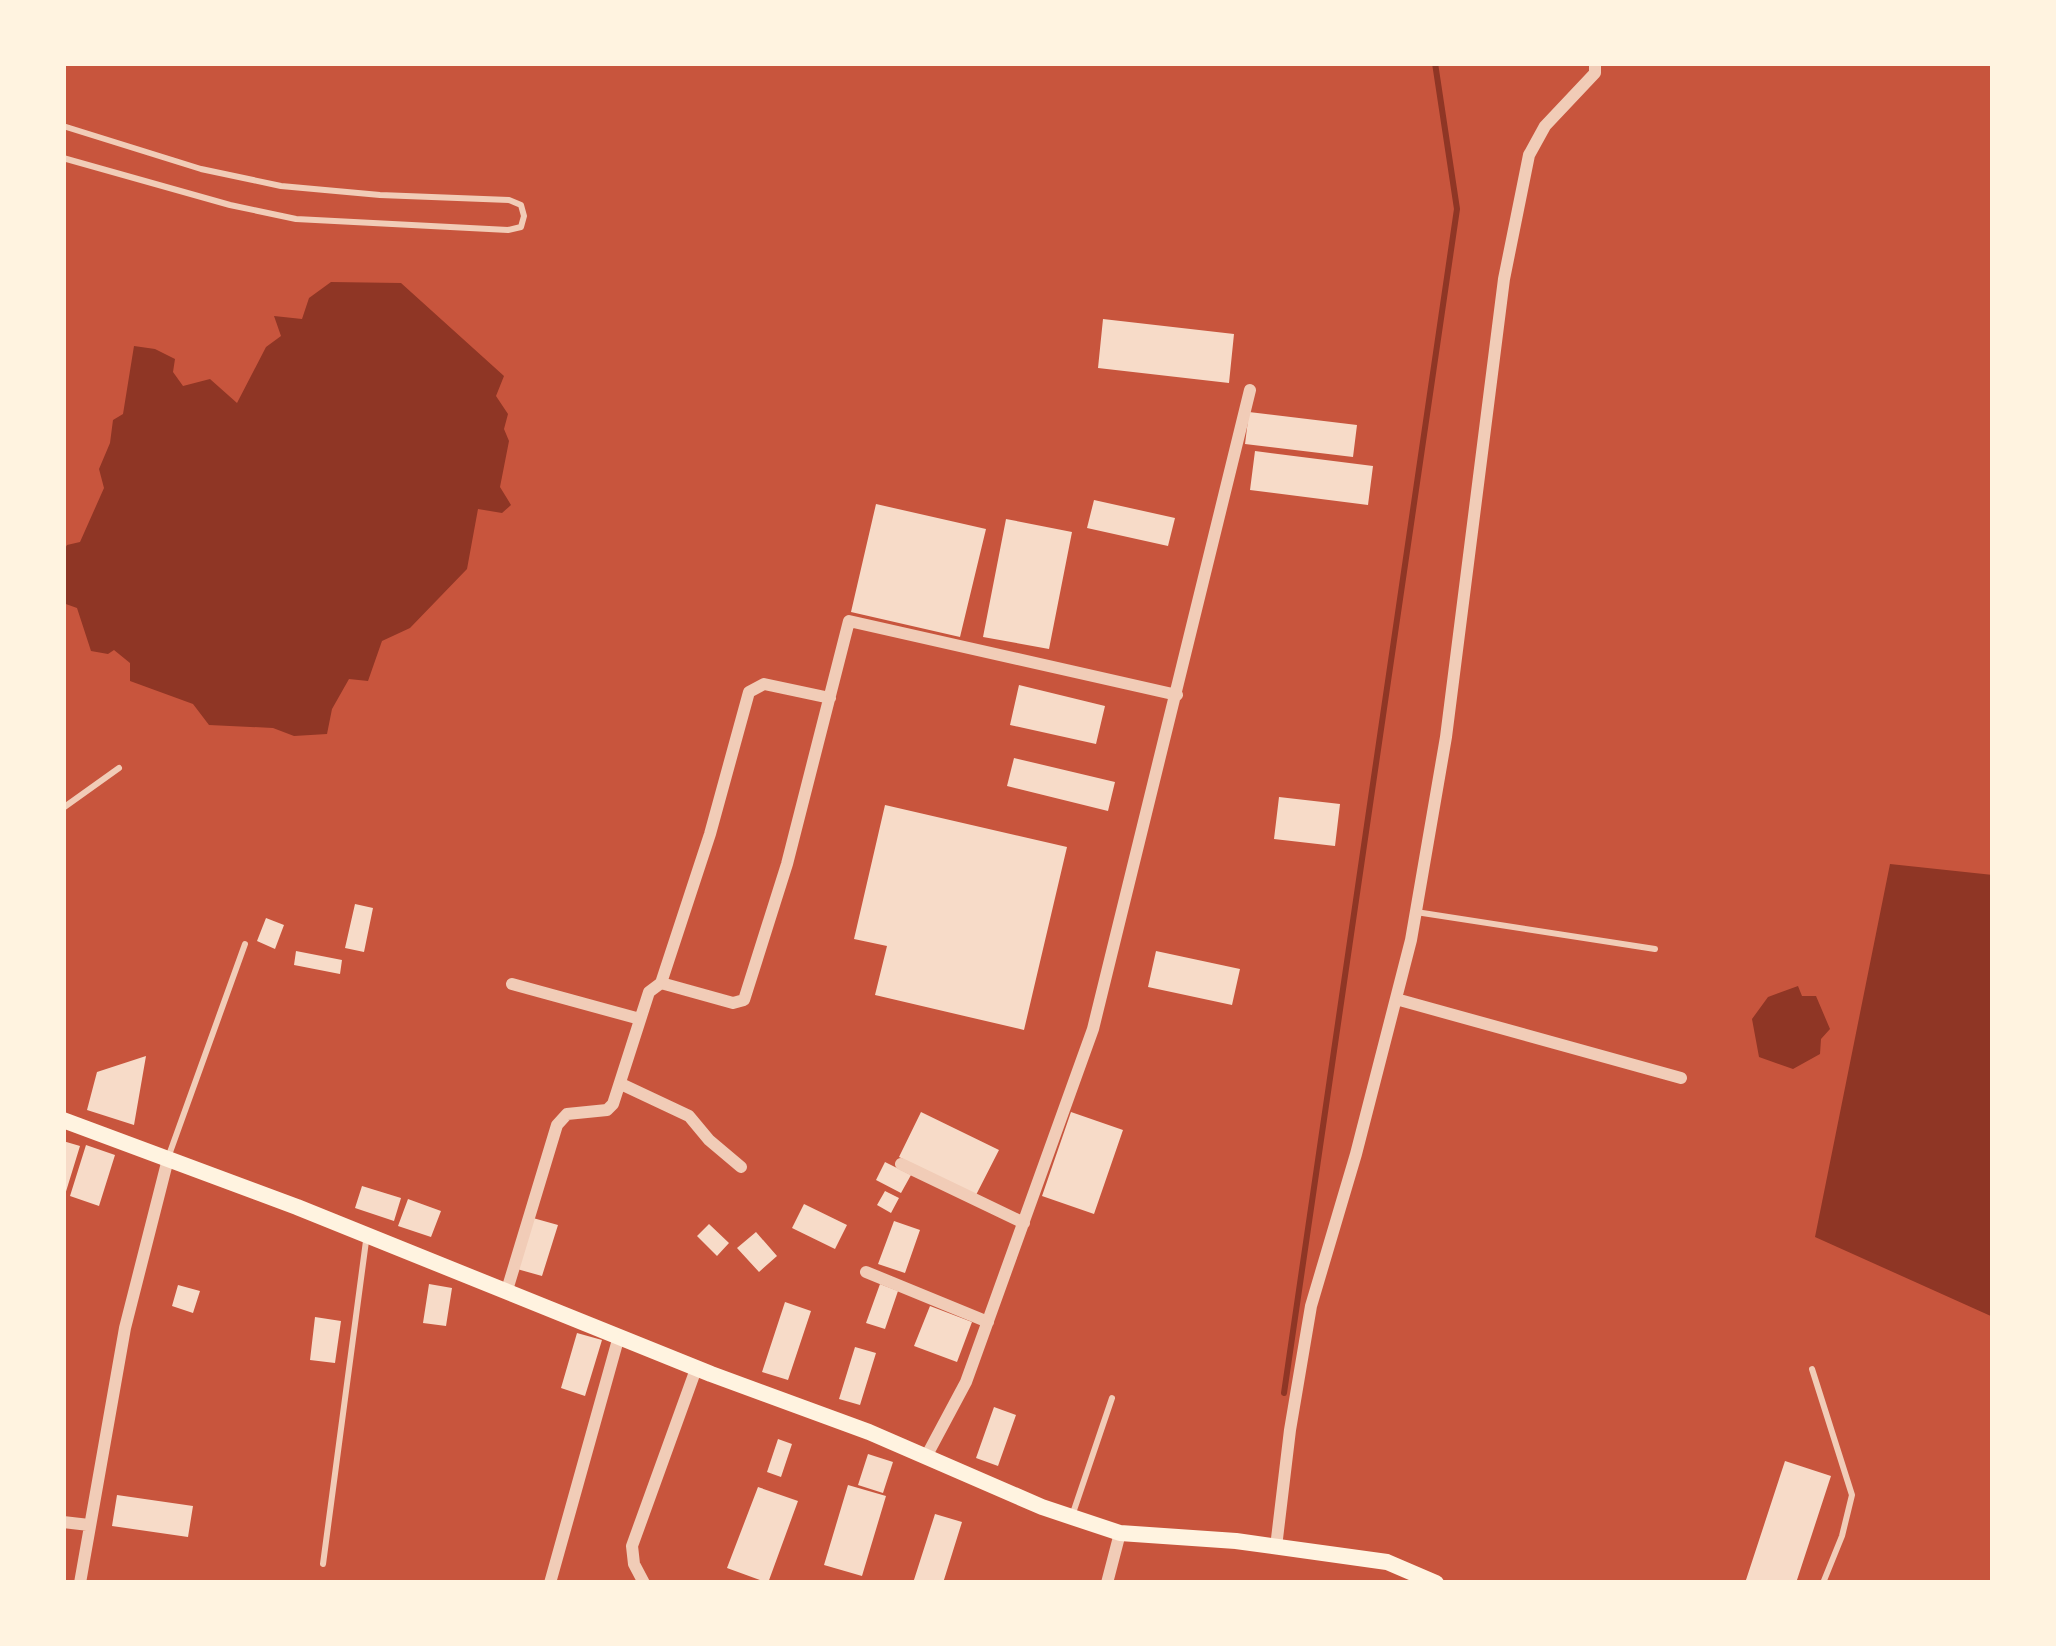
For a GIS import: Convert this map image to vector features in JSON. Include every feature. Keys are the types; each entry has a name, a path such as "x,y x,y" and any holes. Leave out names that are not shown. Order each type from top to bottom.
{"main road":[{"path":"63,1120 367,1234 696,1369 1120,1533 1236,1541 1387,1562 1436,1583"}],"street":[{"path":"1276,1547 1311,1306 1416,912 1446,737 1507,262 1528,154 1544,126 1595,73 1595,63"},
{"path":"927,1455 966,1382 1093,1029 1250,390"},
{"path":"661,983 734,1003 744,1000 787,864 846,626 855,620 1177,695"},
{"path":"507,1290 556,1125 567,1114 607,1110 621,1084 649,992 661,983 710,834 749,692 764,684 830,698"},
{"path":"512,984 640,1019"},
{"path":"1396,999 1681,1078"},
{"path":"621,1084 689,1116 741,1167"},
{"path":"80,1583 125,1328 168,1159"},
{"path":"901,1165 1024,1223"},
{"path":"866,1272 988,1322"},
{"path":"550,1583 619,1336"},
{"path":"644,1583 634,1564 632,1546 696,1369"},
{"path":"63,1522 89,1525"},
{"path":"1107,1583 1120,1533"}],"lane":[{"path":"63,126 235,177 380,196 508,200 521,205 524,216 521,227 508,230 296,219 230,206 63,158"},
{"path":"63,808 119,767"},
{"path":"1416,912 1655,949"},
{"path":"168,1159 245,944"},
{"path":"323,1564 367,1234"},
{"path":"1812,1369 1852,1495 1823,1583"},
{"path":"1072,1516 1112,1398"}],"shaded area":[{"path":"331,282 401,283 504,376 496,396 508,414 504,429 509,441 500,487 511,505 502,513 478,509 467,569 410,628 382,641 368,681 349,679 332,709 327,734 294,736 273,728 209,725 193,704 130,681 130,663 114,650 108,654 91,651 77,608 63,603 63,552 67,545 80,542 104,488 99,469 113,420 123,414 134,346 175,359 173,372 183,386 210,379 237,403 266,347 281,336 274,316 302,319 309,298"},
{"path":"1890,864 1993,875 1993,1317 1815,1237"},
{"path":"1798,986 1802,996 1816,996 1830,1029 1821,1039 1820,1054 1793,1069 1759,1057 1752,1019 1768,997"}],"building":[{"path":"1103,319 1234,334 1229,383 1098,368"},
{"path":"1249,412 1357,425 1353,457 1245,444"},
{"path":"1255,451 1373,466 1368,505 1250,490"},
{"path":"1094,500 1175,518 1168,546 1087,528"},
{"path":"876,504 986,529 960,637 851,612"},
{"path":"1006,519 1072,532 1049,649 983,637"},
{"path":"1019,685 1105,706 1096,744 1010,725"},
{"path":"1014,758 1115,782 1108,811 1007,786"},
{"path":"1279,797 1340,804 1335,846 1274,839"},
{"path":"885,805 1067,847 1024,1030 875,995 887,946 854,939"},
{"path":"355,904 373,908 364,952 345,948"},
{"path":"266,918 284,925 275,949 257,941"},
{"path":"296,951 342,960 340,974 294,965"},
{"path":"1156,951 1240,969 1232,1005 1148,987"},
{"path":"146,1056 134,1125 87,1110 97,1072"},
{"path":"921,1112 999,1150 976,1195 899,1157"},
{"path":"1071,1112 1123,1130 1094,1214 1042,1196"},
{"path":"63,1141 80,1146 64,1198 63,1198"},
{"path":"86,1145 115,1155 99,1206 70,1196"},
{"path":"885,1162 911,1175 901,1193 876,1180"},
{"path":"362,1186 401,1198 394,1221 355,1208"},
{"path":"885,1191 899,1198 891,1213 877,1205"},
{"path":"408,1199 441,1211 431,1237 398,1226"},
{"path":"804,1204 847,1225 835,1249 792,1228"},
{"path":"533,1218 558,1225 542,1276 517,1269"},
{"path":"894,1221 920,1230 905,1273 878,1264"},
{"path":"709,1224 729,1243 717,1256 697,1236"},
{"path":"756,1232 777,1256 759,1272 737,1248"},
{"path":"429,1284 452,1288 446,1326 423,1323"},
{"path":"880,1284 898,1291 885,1329 866,1323"},
{"path":"178,1285 200,1291 193,1313 172,1306"},
{"path":"785,1302 811,1311 788,1380 762,1372"},
{"path":"930,1306 972,1322 957,1362 914,1346"},
{"path":"315,1317 341,1321 335,1363 310,1360"},
{"path":"577,1333 602,1340 585,1396 561,1388"},
{"path":"855,1347 876,1353 860,1405 839,1399"},
{"path":"994,1407 1016,1415 998,1466 976,1458"},
{"path":"778,1439 792,1444 781,1477 767,1472"},
{"path":"868,1454 893,1462 883,1493 858,1485"},
{"path":"1785,1461 1831,1476 1796,1583 1745,1583"},
{"path":"848,1485 886,1496 862,1576 824,1565"},
{"path":"758,1487 798,1501 768,1583 727,1568"},
{"path":"117,1495 193,1506 188,1537 112,1526"},
{"path":"935,1514 962,1522 943,1583 913,1583"}],"waterway":[{"path":"1284,1393 1457,209 1435,63"}]}
